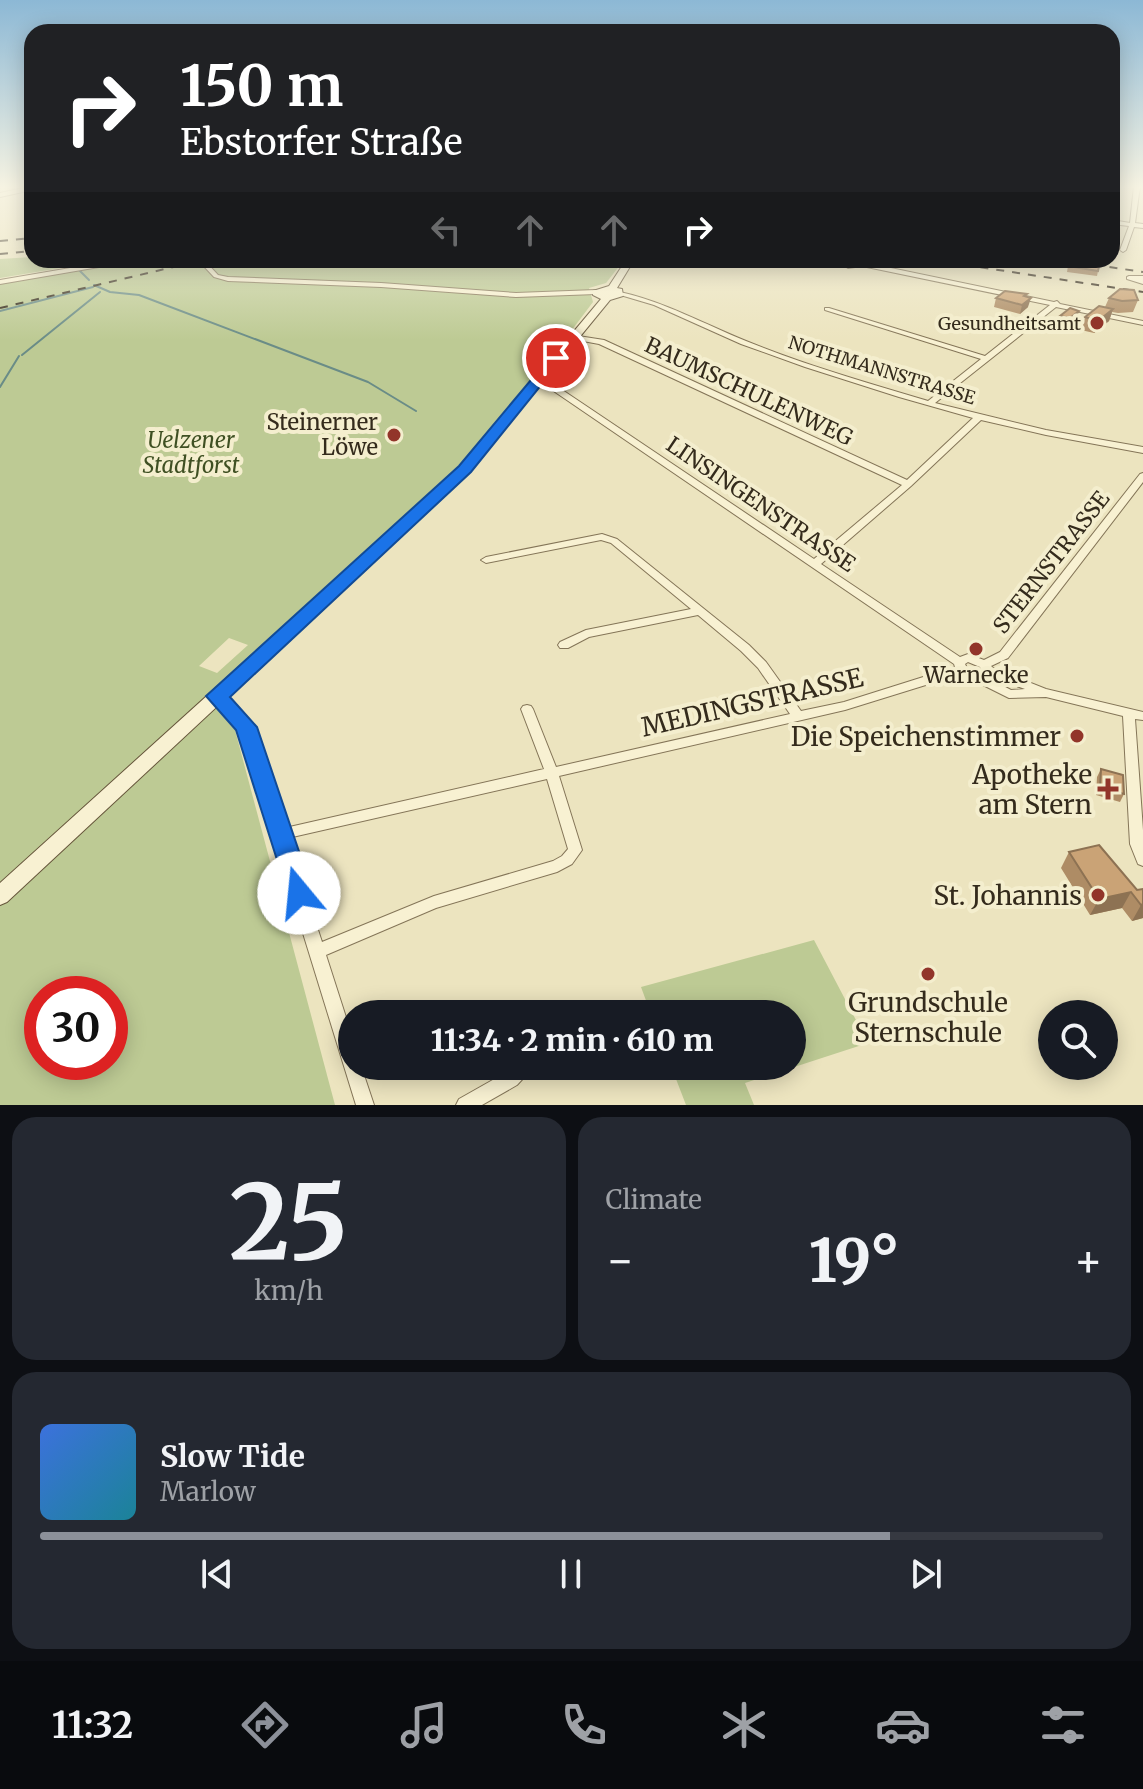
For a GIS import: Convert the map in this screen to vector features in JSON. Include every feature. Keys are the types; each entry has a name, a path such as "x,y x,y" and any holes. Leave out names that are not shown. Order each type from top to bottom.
{"main road":[{"path":"0,896 465,469 609,293 625,268"}],"street":[{"path":"1123,250 1127,238"},
{"path":"0,282 81,268"},
{"name":"NOTHMANNSTRASSE","path":"208,268 228,279 392,285 516,295 609,293 642,299 760,349 930,403 1067,440 1143,450"},
{"path":"882,268 1143,323"},
{"path":"930,403 1057,303"},
{"path":"827,309 984,358"},
{"name":"BAUMSCHULENWEG","path":"572,337 601,342 908,484"},
{"name":"LINSINGENSTRASSE","path":"540,379 960,666 984,671 1009,694 1046,693 1143,716"},
{"path":"814,564 908,484 979,417"},
{"name":"STERNSTRASSE","path":"984,671 1004,655 1143,476"},
{"path":"486,560 602,537 614,541 762,665 798,716"},
{"path":"564,645 586,634 701,611"},
{"path":"960,666 968,658 984,671"},
{"name":"MEDINGSTRASSE","path":"282,834 868,700 960,666"},
{"path":"217,696 246,727 338,1017"},
{"path":"317,951 434,902 557,866 567,860 575,850 552,774 527,709"},
{"path":"1129,713 1139,821 1137,844 1143,860"},
{"path":"358,1080 365,1105"},
{"path":"465,1105 509,1080"}],"green space":[{"path":"24,258 24,268 61,268 0,278 0,259"},
{"name":"Uelzener Stadtforst","path":"86,268 618,268 606,283 589,288 593,302 535,379 461,467 206,696 235,730 335,1105 0,1105 0,282","holes":["229,638 248,645 217,673 199,666"]},
{"path":"814,940 868,1043 806,1063 806,1000 646,1000 641,987"},
{"path":"676,1080 754,1080 745,1083 754,1105 686,1105"}],"building":[{"path":"1120,289 1134,290 1138,300 1109,298"},
{"path":"1005,291 1027,294 1024,296 1031,298 1022,305 996,298"},
{"path":"1099,306 1113,309 1098,321 1085,317"},
{"path":"1070,308 1079,311 1070,318 1060,316"},
{"path":"1101,769 1123,775 1124,794 1100,787"},
{"path":"1099,845 1137,890 1143,889 1143,904 1131,892 1099,899 1069,852"}],"waterway":[{"path":"79,270 89,280"},
{"path":"94,285 110,292 139,295 368,382 416,411"},
{"path":"0,311 93,287"},
{"path":"22,355 100,292"},
{"path":"0,387 19,356"}],"railway":[{"path":"0,241 24,239"},
{"path":"0,254 24,252"},
{"path":"0,308 169,268"},
{"path":"986,268 1143,292"},
{"path":"1116,268 1143,272"}],"place":[{"name":"Gesundheitsamt","path":"1097,323"},
{"name":"Steinerner Löwe","path":"394,435"},
{"name":"Warnecke","path":"976,649"},
{"name":"Die Speichenstimmer","path":"1077,736"},
{"name":"Apotheke am Stern","path":"1108,789"},
{"name":"St. Johannis","path":"1098,895"},
{"name":"Grundschule Sternschule","path":"928,974"}],"route":[{"path":"299,893 246,727 217,696 465,469 556,358"}]}
